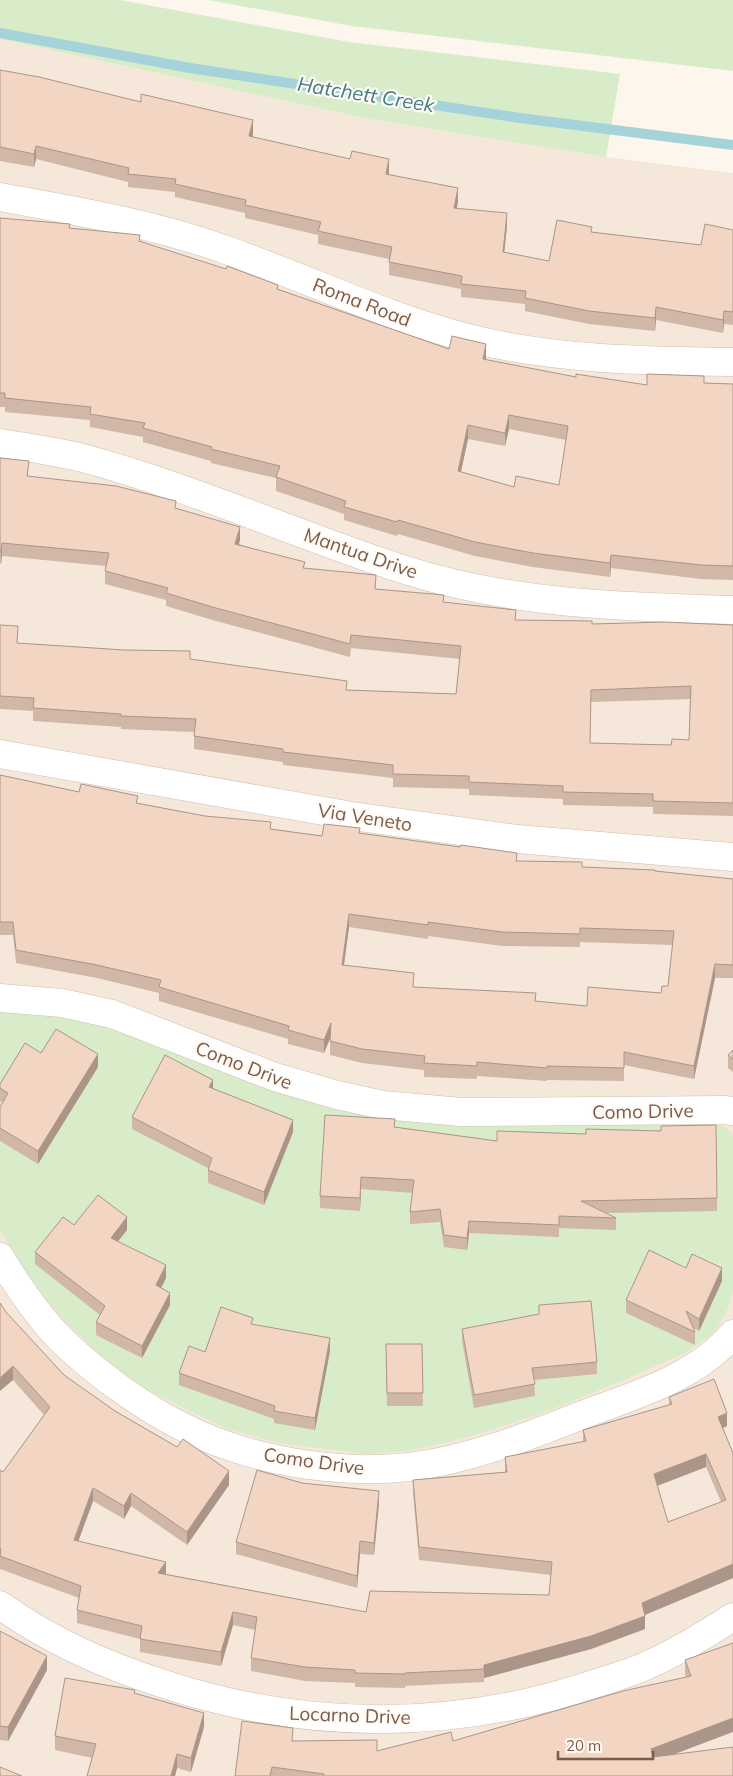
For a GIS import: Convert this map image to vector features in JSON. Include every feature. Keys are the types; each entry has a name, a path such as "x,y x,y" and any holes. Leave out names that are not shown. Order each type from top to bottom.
{"street":[{"name":"Roma Road","path":"0,197 124,220 228,250 379,310 474,339 539,352 579,357 733,362"},
{"name":"Mantua Drive","path":"0,443 77,457 125,471 169,485 403,570 463,585 526,598 585,605 733,610"},
{"name":"Via Veneto","path":"0,754 352,816 517,839 733,857"},
{"name":"Como Drive","path":"0,998 62,1003 112,1014 275,1077 337,1095 383,1105 461,1112 714,1110 733,1112"},
{"name":"Como Drive","path":"0,1257 52,1330 98,1373 151,1409 186,1428 238,1449 299,1463 346,1469 388,1469 428,1464 500,1445 541,1431 661,1384 690,1370 723,1346 733,1334"},
{"name":"Locarno Drive","path":"0,1605 81,1652 127,1672 198,1696 280,1712 362,1720 457,1716 567,1693 640,1669 696,1641 733,1617"}],"shaded area":[{"path":"0,39 369,119 606,157 733,173 733,1776 0,1776"}],"green space":[{"path":"0,0 120,0 349,42 620,74 606,157 369,119 0,39"},
{"path":"208,0 733,0 733,71 352,26"},
{"path":"0,1010 63,1017 102,1026 280,1092 714,1124 725,1127 733,1135 733,1290 729,1306 711,1335 687,1352 548,1411 469,1437 407,1451 367,1454 279,1443 225,1428 151,1392 104,1359 62,1319 27,1275 0,1231"}],"building":[{"path":"0,70 39,77 141,102 141,94 253,120 249,136 350,159 352,151 389,159 386,174 458,188 454,208 507,213 503,252 549,261 557,220 592,227 591,232 701,245 705,224 733,230 733,312 724,311 723,320 656,307 655,318 589,311 525,298 526,291 461,284 462,276 389,262 392,247 318,231 321,222 245,205 246,200 175,184 176,179 128,174 129,168 36,146 34,154 0,147"},
{"path":"0,218 70,224 69,228 140,235 139,241 226,269 227,266 278,285 277,289 449,349 452,336 486,344 483,359 576,377 576,374 647,385 647,374 704,376 704,383 733,384 733,566 701,565 611,555 610,563 533,553 475,542 344,507 346,501 276,477 280,466 211,449 212,447 143,428 145,423 90,414 91,407 5,398 5,393 0,393","holes":["509,415 568,426 559,485 516,476 514,487 458,471 468,425 505,433"]},
{"path":"0,458 29,461 27,476 116,486 176,501 175,508 240,527 235,544 305,562 303,568 376,575 375,589 444,595 443,602 516,610 515,620 592,621 592,624 664,622 733,625 733,803 653,801 653,794 563,792 563,786 469,782 469,776 393,774 393,765 283,752 283,749 194,736 196,719 121,716 121,714 33,708 34,698 0,696 0,625 18,626 17,643 124,650 190,651 190,659 347,681 346,690 456,694 461,646 351,635 350,644 216,608 166,593 168,588 105,571 109,553 2,543 0,551","holes":["691,686 689,740 672,739 671,745 590,743 591,690"]},
{"path":"0,775 79,792 81,784 138,796 136,803 205,816 271,822 270,829 322,836 324,824 360,828 359,833 517,853 516,861 582,862 582,867 655,870 733,879 733,965 715,964 694,1066 624,1052 624,1068 547,1066 547,1068 477,1062 477,1066 424,1063 425,1056 362,1049 330,1041 331,1023 324,1040 288,1030 289,1026 159,987 161,980 97,965 16,950 13,922 0,922","holes":["349,914 428,925 428,922 502,932 580,934 580,928 674,931 668,986 662,986 661,993 588,987 587,1006 535,1001 536,993 413,987 414,973 342,965"]},
{"path":"56,1029 98,1054 38,1151 0,1128 0,1107 8,1093 0,1088 0,1084 25,1043 41,1053"},
{"path":"733,1050 733,1059 728,1055"},
{"path":"165,1055 213,1080 209,1087 293,1120 264,1192 208,1170 212,1158 132,1117"},
{"path":"325,1115 395,1119 394,1127 497,1141 497,1131 586,1134 586,1129 661,1131 661,1126 716,1125 717,1198 581,1201 616,1218 559,1216 559,1225 469,1221 467,1238 444,1235 440,1209 410,1212 414,1180 361,1177 360,1198 320,1196"},
{"path":"98,1195 127,1217 111,1238 166,1265 156,1285 170,1293 142,1346 96,1322 105,1306 35,1252 63,1217 74,1225"},
{"path":"649,1250 686,1268 692,1254 722,1268 699,1319 686,1311 695,1332 626,1300"},
{"path":"591,1301 597,1362 532,1368 535,1384 474,1395 462,1329 539,1314 539,1305"},
{"path":"0,1303 64,1375 115,1411 177,1447 183,1439 229,1471 187,1532 131,1493 124,1506 93,1488 74,1540 166,1562 158,1573 366,1612 370,1591 549,1595 552,1562 419,1547 413,1480 507,1472 505,1457 586,1441 583,1430 672,1404 669,1397 714,1379 727,1413 718,1417 733,1453 733,1564 642,1603 645,1616 591,1636 484,1665 484,1669 405,1674 355,1673 355,1670 305,1667 251,1658 257,1617 233,1612 221,1652 140,1639 142,1626 77,1610 81,1586 0,1556 0,1470 3,1472 50,1407 13,1366 0,1378","holes":["706,1454 726,1500 668,1522 654,1474"]},
{"path":"221,1307 253,1318 251,1324 330,1338 315,1418 274,1411 275,1406 179,1373 189,1346 205,1352"},
{"path":"386,1344 422,1344 423,1393 387,1393"},
{"path":"257,1470 302,1483 379,1491 374,1543 360,1541 357,1576 236,1542"},
{"path":"0,1631 47,1656 8,1727 0,1726"},
{"path":"733,1643 733,1718 651,1749 653,1757 733,1747 733,1776 324,1776 324,1774 272,1767 270,1776 235,1776 242,1721 293,1728 292,1741 377,1740 377,1751 451,1732 453,1741 623,1691 691,1676 685,1660"},
{"path":"65,1678 135,1690 134,1693 204,1713 191,1758 177,1754 171,1776 87,1776 96,1744 55,1736"},
{"path":"0,1767 22,1776 0,1776"}],"waterway":[{"name":"Hatchett Creek","path":"0,33 190,68 520,118 733,145"}]}
